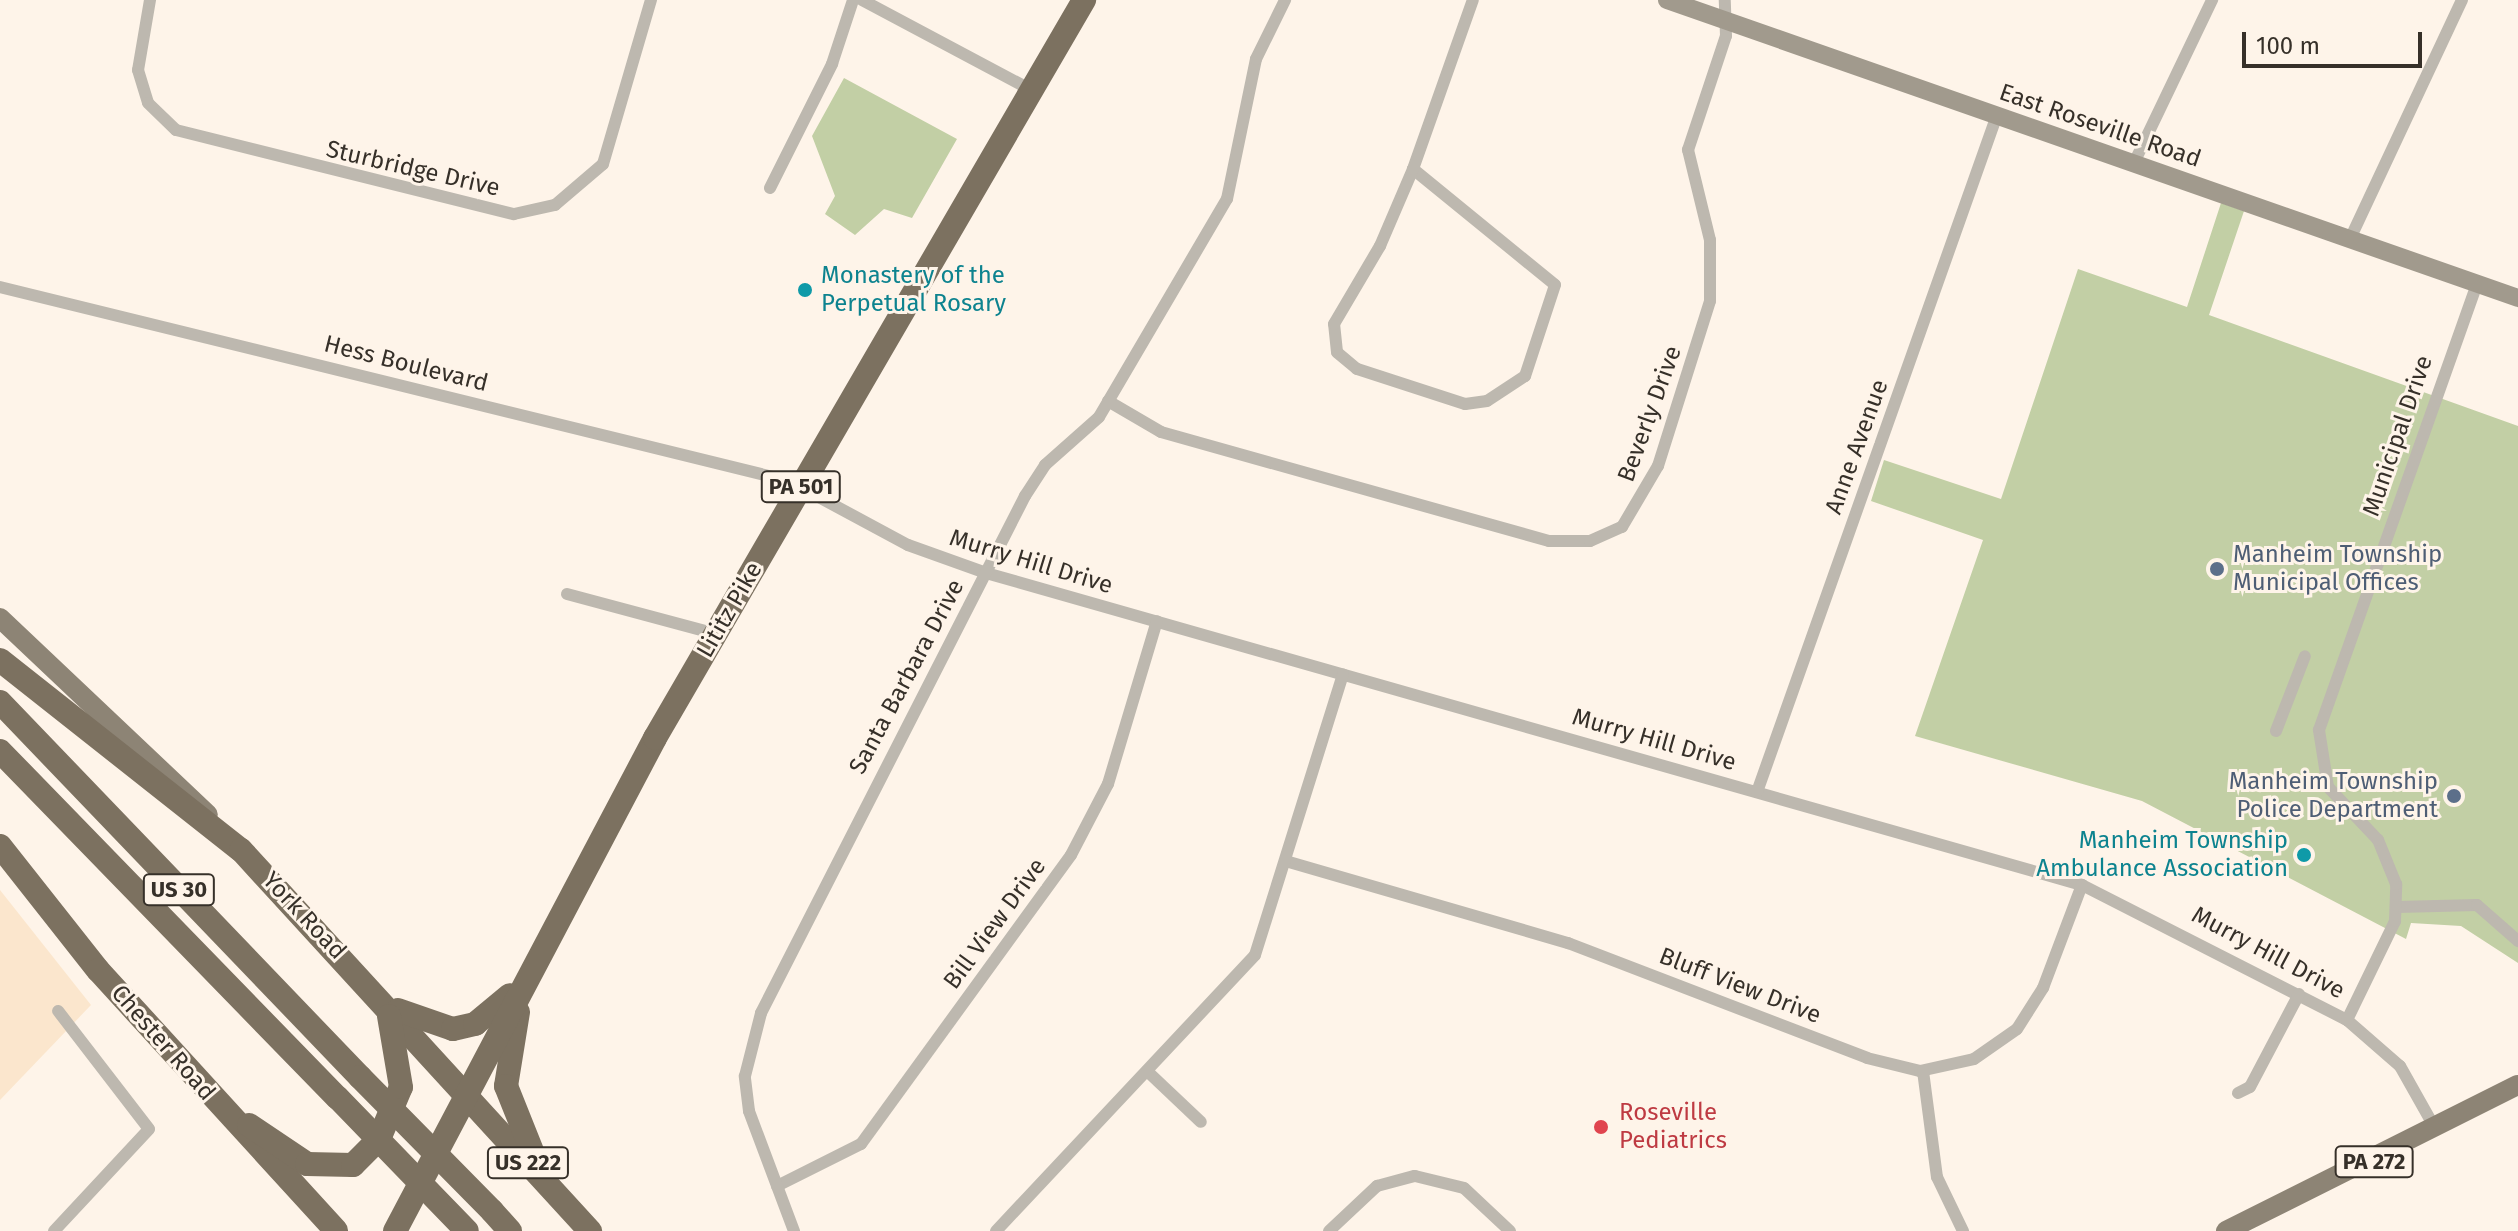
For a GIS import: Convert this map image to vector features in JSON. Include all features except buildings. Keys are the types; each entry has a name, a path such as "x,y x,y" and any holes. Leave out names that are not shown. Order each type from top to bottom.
{"highway":[{"name":"Lititz Pike","path":"395,1231 525,979 716,634 1084,0"},
{"path":"0,660 241,850"},
{"name":"US 30","path":"0,702 510,1231"},
{"name":"US 30","path":"0,751 467,1231"},
{"name":"Chester Road","path":"0,846 209,1095 330,1227"},
{"name":"York Road","path":"241,850 590,1231"},
{"path":"374,992 422,1024 453,1029 492,1013 525,979"},
{"path":"525,979 506,1086 521,1134 559,1196"},
{"path":"209,1095 307,1164 353,1165 379,1139 401,1087 397,1035 374,992"}],"main road":[{"name":"York Road","path":"0,618 181,785 241,850"},
{"name":"PA 272","path":"2226,1231 2436,1130 2518,1085"}],"street":[{"name":"Sturbridge Drive","path":"150,0 138,70 148,103 176,130 514,214 555,205 603,164 651,0"},
{"path":"770,188 832,64 853,0"},
{"path":"862,0 1031,90"},
{"name":"Santa Barbara Drive","path":"794,1231 749,1111 752,1037 1040,471 1094,424 1227,199 1256,59 1285,0"},
{"path":"1413,169 1555,285 1525,376 1487,401 1465,404 1357,369 1337,352 1334,324 1380,246 1413,169 1473,0"},
{"name":"East Roseville Road","path":"1667,0 2518,298"},
{"name":"Beverly Drive","path":"1108,401 1161,432 1549,541 1590,541 1622,527 1658,466 1710,301 1710,240 1688,150 1726,36 1725,0"},
{"path":"2134,163 2212,0"},
{"path":"2350,239 2462,0"},
{"name":"Anne Avenue","path":"1757,792 1997,115"},
{"name":"Municipal Drive","path":"2347,1020 2385,948 2397,907 2387,854 2328,787 2319,730 2477,283"},
{"name":"Hess Boulevard","path":"0,287 801,487"},
{"name":"Murry Hill Drive","path":"801,487 908,545 986,573 2082,885 2347,1020 2400,1066 2436,1130"},
{"path":"567,594 716,634"},
{"name":"Bill View Drive","path":"777,1186 861,1144 1071,855 1113,770 1157,621"},
{"path":"2276,731 2305,656"},
{"path":"996,1231 1255,955 1289,862 1343,675"},
{"name":"Bluff View Drive","path":"1289,862 1542,934 1867,1058 1923,1071 1974,1059 2017,1029 2043,988 2082,885"},
{"path":"2397,907 2477,905 2518,941"},
{"path":"2238,1093 2250,1087 2299,994"},
{"path":"54,1231 149,1129 58,1011"},
{"path":"1147,1071 1201,1122"},
{"path":"1923,1071 1937,1177 1963,1231"},
{"path":"1329,1231 1377,1186 1415,1176 1464,1188 1510,1231"}],"shaded area":[{"path":"0,890 91,1005 0,1100"}],"green space":[{"path":"844,78 957,139 912,218 884,209 855,235 825,214 835,196 812,136"},
{"path":"2221,203 2244,211 2209,315 2518,426 2518,963 2461,926 2411,923 2406,939 2142,801 1915,736 1983,540 1871,501 1884,460 2001,499 2078,269 2187,307"}],"place":[{"name":"Monastery of the Perpetual Rosary","path":"805,290"},
{"name":"Manheim Township Municipal Offices","path":"2217,569"},
{"name":"Manheim Township Police Department","path":"2454,796"},
{"name":"Manheim Township Ambulance Association","path":"2304,855"},
{"name":"Roseville Pediatrics","path":"1601,1127"}]}
